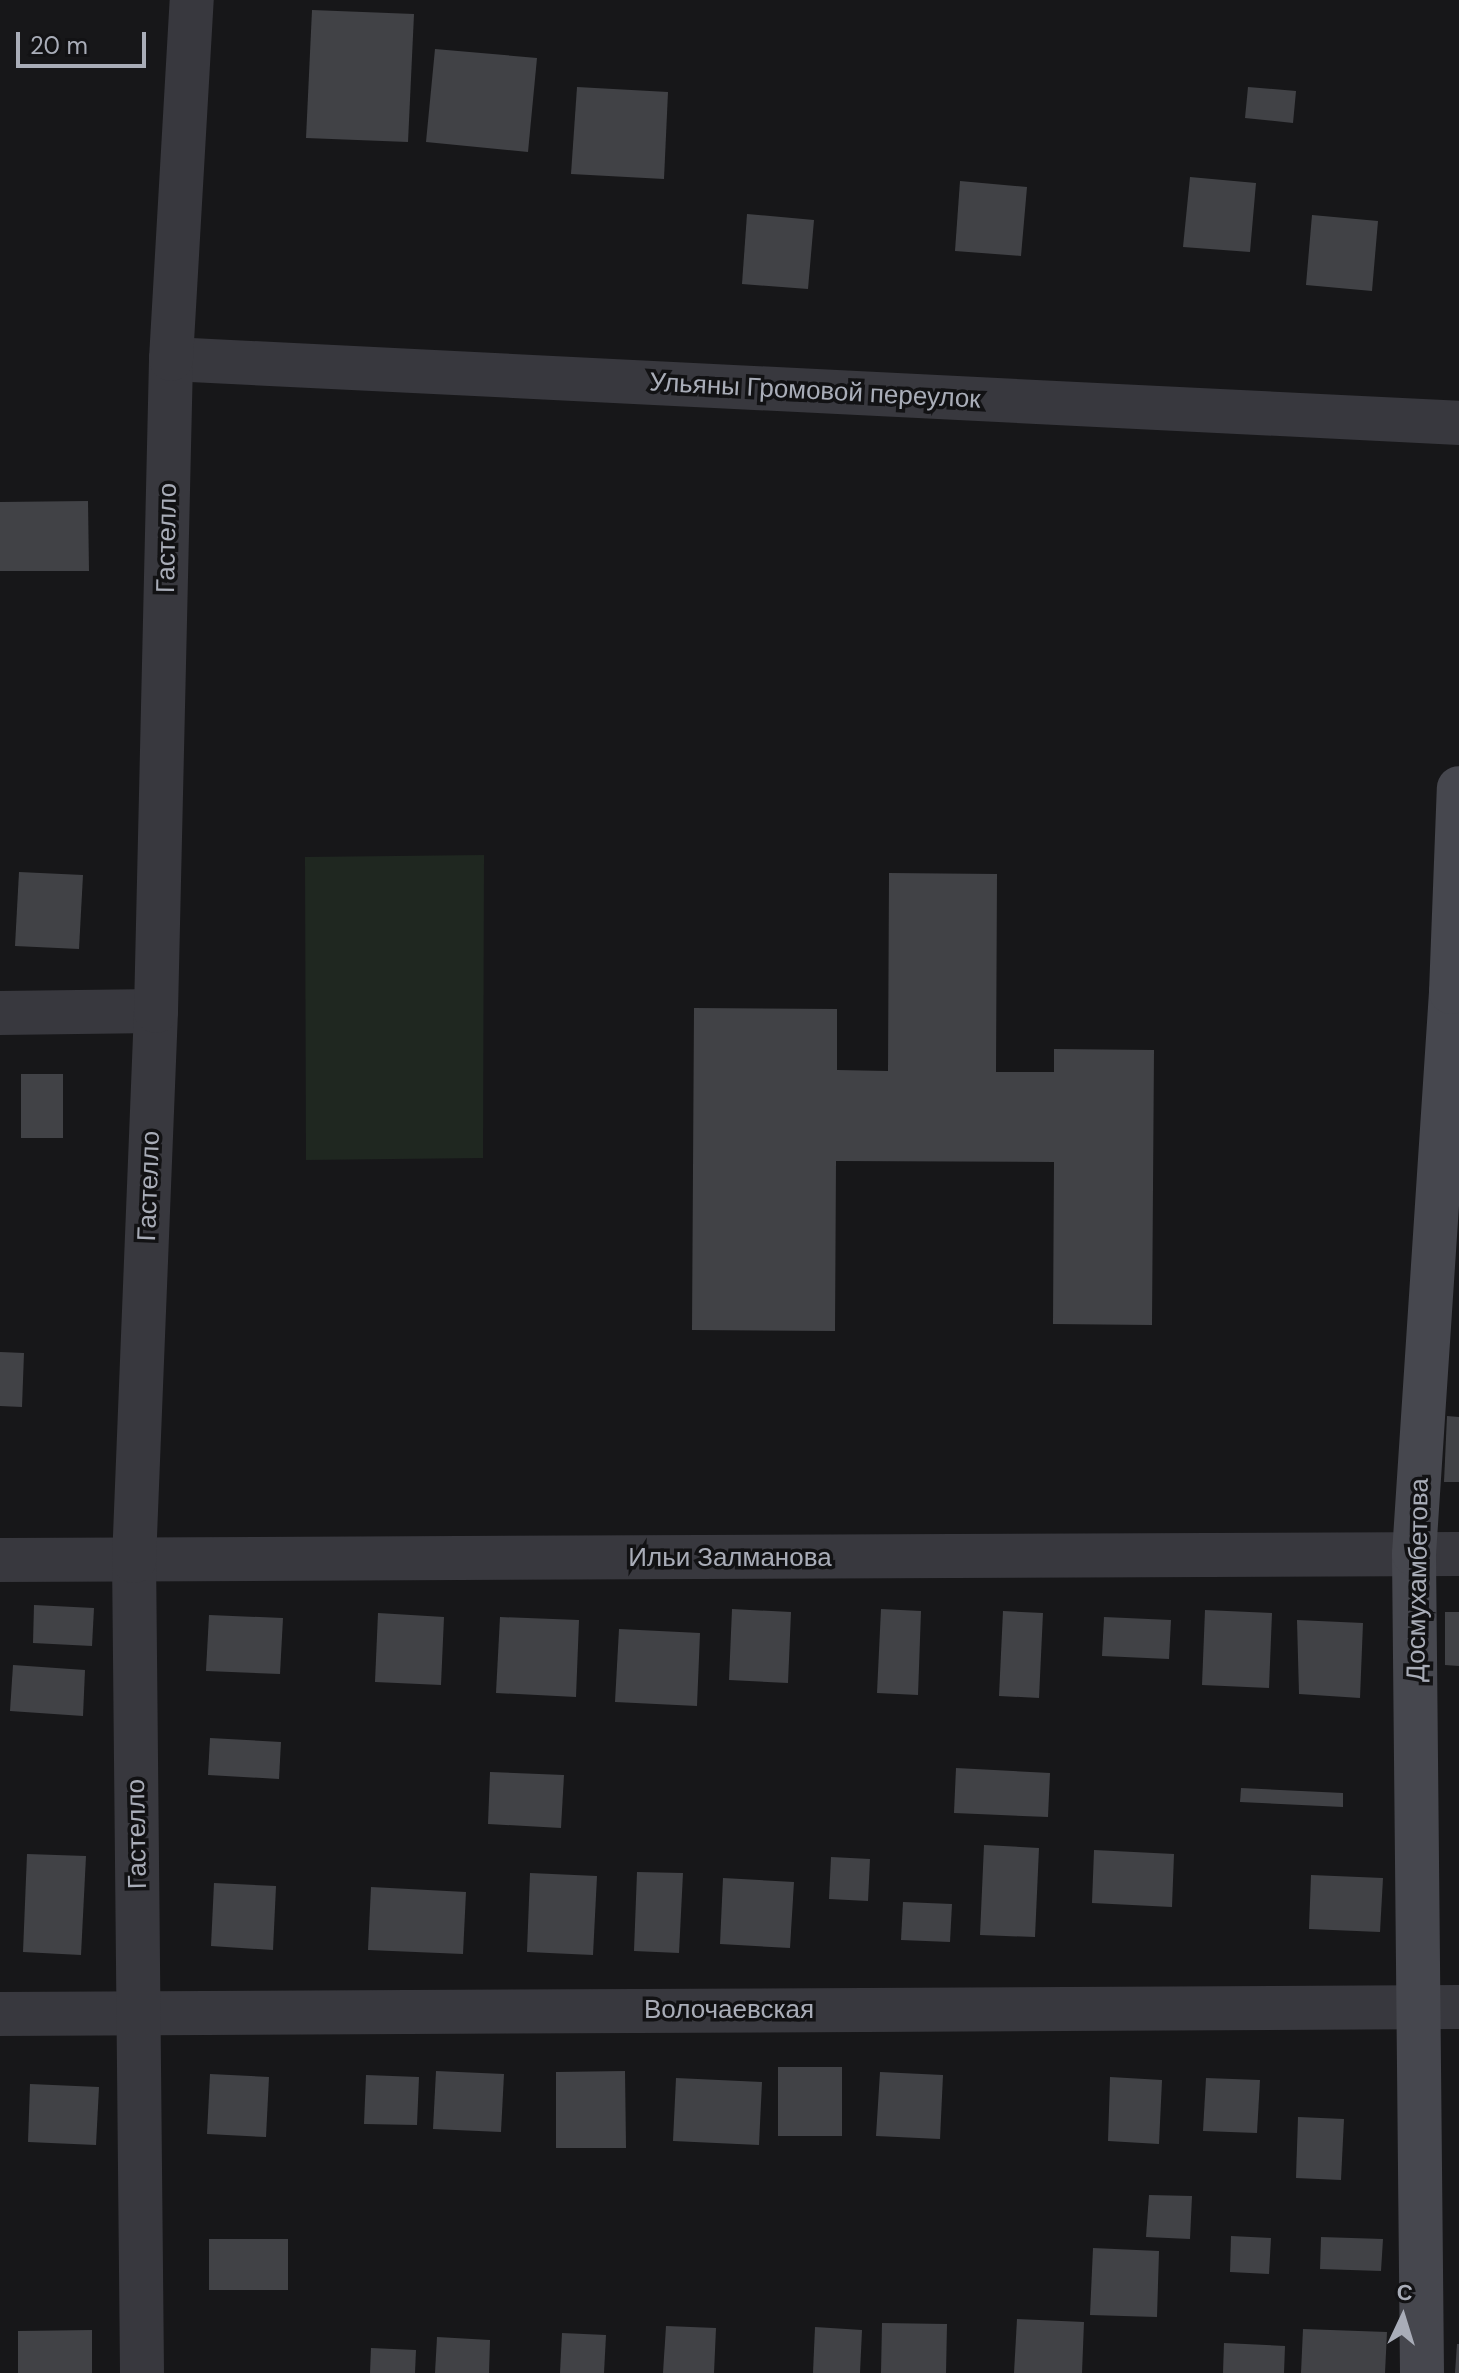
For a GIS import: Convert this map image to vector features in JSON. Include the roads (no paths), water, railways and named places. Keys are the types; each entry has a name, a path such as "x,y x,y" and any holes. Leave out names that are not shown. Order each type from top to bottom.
{"street":[{"name":"Гастелло","path":"142,2373 134,1561 156,1011 171,359 192,0"},
{"name":"Ульяны Громовой переулок","path":"171,359 1459,423"},
{"name":"Досмухамбетова","path":"1422,2373 1440,2007 1414,1554 1455,991 1459,788"},
{"path":"0,1013 156,1011"},
{"name":"Ильи Залманова","path":"0,1560 1459,1554"},
{"name":"Волочаевская","path":"0,2014 1440,2007"}]}
